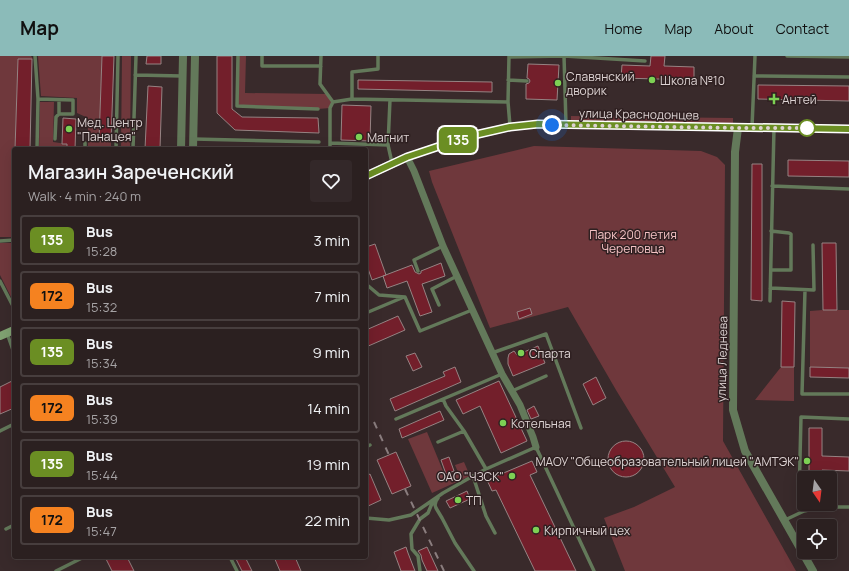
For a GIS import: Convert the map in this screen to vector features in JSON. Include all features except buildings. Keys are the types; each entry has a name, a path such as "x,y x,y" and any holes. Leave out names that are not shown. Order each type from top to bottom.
{"main road":[{"name":"улица Краснодонцев","path":"368,175 407,157 470,136 510,127 538,124 849,129"}],"street":[{"path":"181,147 183,56"},
{"path":"193,147 195,56"},
{"path":"183,65 195,65"},
{"name":"улица Леднева","path":"738,128 736,152 733,410 745,451 813,571"},
{"path":"407,157 414,171 443,246 502,374 520,405 536,447"}],"lane":[{"path":"35,56 38,99 37,147"},
{"path":"116,147 118,56"},
{"path":"133,147 136,56"},
{"path":"238,56 238,106 318,109"},
{"path":"262,56 262,66 321,66"},
{"path":"321,56 320,84 333,102"},
{"path":"352,99 352,72 378,69 378,56"},
{"path":"510,127 508,102 509,56 564,56 645,61"},
{"path":"564,56 566,125"},
{"path":"752,128 755,56"},
{"path":"787,56 849,57"},
{"path":"136,75 182,76"},
{"path":"754,76 849,77"},
{"path":"508,80 527,81"},
{"path":"38,99 73,100 73,114 59,114"},
{"path":"333,102 352,99 508,102"},
{"path":"55,139 56,117 59,114 60,100"},
{"path":"390,100 388,145 392,163"},
{"path":"330,147 330,108 333,102"},
{"path":"770,301 774,128"},
{"path":"193,139 319,142"},
{"path":"84,143 85,147"},
{"path":"330,143 388,145"},
{"path":"772,186 849,189"},
{"path":"771,270 791,270 791,234 789,232 772,231"},
{"path":"0,241 12,240"},
{"path":"770,288 814,290 813,245"},
{"path":"418,271 414,260 443,246"},
{"path":"439,306 432,289 457,276"},
{"path":"0,281 12,304"},
{"path":"368,286 379,295 405,297"},
{"path":"805,290 802,394 849,394"},
{"path":"405,297 420,331 472,310"},
{"path":"368,312 405,297"},
{"path":"7,333 12,347"},
{"path":"492,353 546,334 582,428"},
{"path":"396,419 502,374"},
{"path":"512,391 546,376"},
{"path":"443,399 486,469"},
{"path":"800,471 801,417 849,419"},
{"path":"0,430 12,425"},
{"path":"438,442 464,431"},
{"path":"368,518 389,520 411,515 443,492 486,469 536,447 594,571"},
{"path":"473,476 486,516 495,533"},
{"path":"443,492 436,501 436,508 455,543 474,571"},
{"path":"420,571 418,556 412,549 411,534 420,519 428,514 433,500"},
{"path":"837,507 849,507"},
{"path":"784,520 804,511"},
{"path":"6,529 12,527"},
{"path":"56,571 80,559"},
{"path":"231,559 237,571"}],"green space":[{"path":"0,56 31,56 33,59 18,59 15,147 12,147 12,237 0,237"},
{"path":"38,56 102,56 99,141 111,141 111,147 88,147 88,118 77,113 77,98 41,96"},
{"path":"122,56 131,56 130,147 121,147"},
{"path":"238,56 246,56 245,93 328,94 333,102 330,108 318,109 237,106"},
{"path":"40,102 54,102 53,142 67,144 67,147 39,147"},
{"path":"571,116 733,118 733,123 571,122"},
{"name":"Парк 200 летия Череповца","path":"534,146 701,151 717,157 725,165 723,441 796,571 625,571 604,518 634,507 675,487 568,307 490,328 429,171"},
{"path":"0,243 11,243 12,299 0,275"},
{"path":"849,310 849,368 810,367 810,311"},
{"path":"781,367 794,367 794,401 755,400"},
{"path":"427,432 446,478 458,472 455,465 464,462 470,476 432,493 408,439"}],"railway":[{"path":"374,422 389,455"},
{"path":"405,489 444,571"}],"bus line":[{"name":"135","path":"368,175 407,157 470,136 510,127 538,124 849,129"}],"place":[{"name":"Школа №10","path":"652,80"},
{"name":"Славянский дворик","path":"558,83"},
{"name":"Антей","path":"774,99"},
{"name":"Мед. Центр \"Панацея\"","path":"69,129"},
{"name":"Магнит","path":"359,137"},
{"name":"Спарта","path":"521,353"},
{"name":"Котельная","path":"503,423"},
{"name":"МАОУ \"Общеобразовательный лицей \"АМТЭК\"","path":"807,461"},
{"name":"ОАО \"ЧЗСК\"","path":"512,476"},
{"name":"ТП","path":"458,500"},
{"name":"Кирпичный цех","path":"536,530"}],"route":[{"path":"552,125 807,128"}]}
